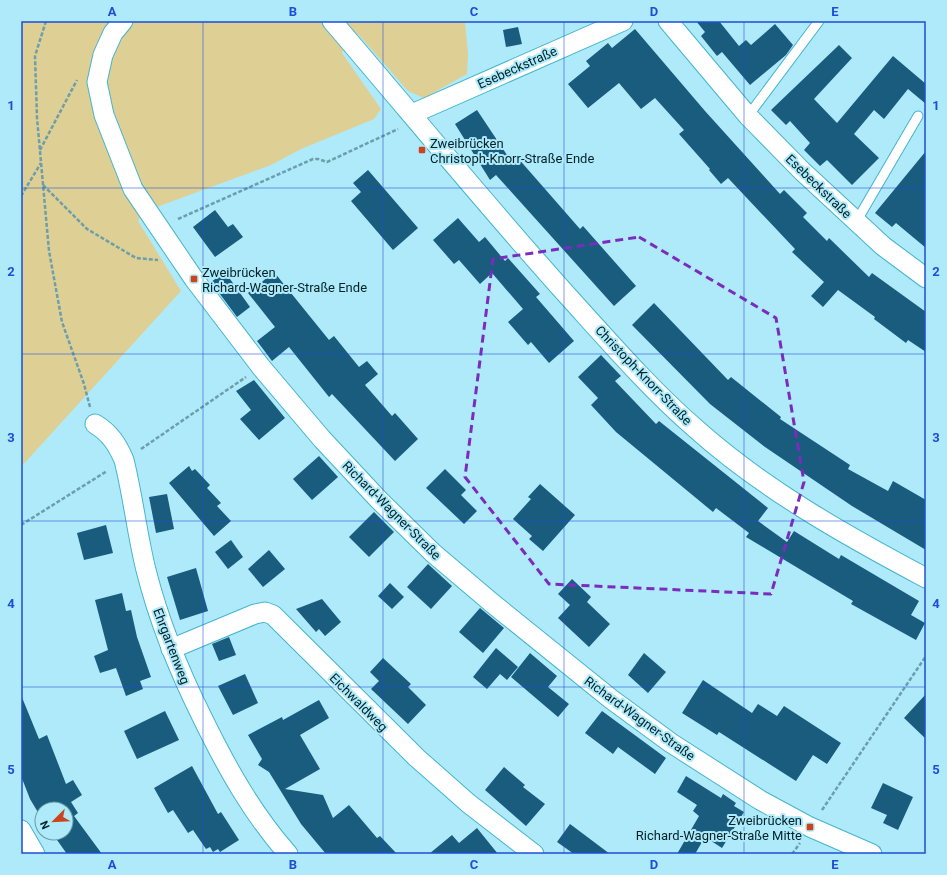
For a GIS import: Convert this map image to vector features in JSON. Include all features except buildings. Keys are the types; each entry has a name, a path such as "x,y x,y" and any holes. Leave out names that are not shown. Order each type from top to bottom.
{"street":[{"name":"Richard-Wagner-Straße","path":"123,21 113,33 103,55 97,82 104,115 133,189 182,261 261,367 322,440 379,500 434,553 558,658 617,703 721,776 810,827 872,854"},
{"path":"332,21 414,117"},
{"name":"Esebeckstraße","path":"668,21 748,116 856,222 883,246 926,278"},
{"name":"Esebeckstraße","path":"414,117 620,22"},
{"name":"Christoph-Knorr-Straße","path":"414,117 529,252 589,318 694,427 736,461 794,502 926,578"},
{"name":"Ehrgartenweg","path":"95,424 105,430 117,444 124,460 146,570 171,649 218,750 240,790 266,829 288,854"},
{"name":"Eichwaldweg","path":"171,649 255,614 265,612 273,615 417,758 468,803 534,854"},
{"path":"21,830 35,854"}],"lane":[{"path":"748,116 819,21"},
{"name":"Esebeckstraße","path":"856,222 918,116"}],"path":[{"path":"46,21 35,56 40,150 49,250 62,322 84,384 95,424"},
{"path":"40,150 80,75"},
{"path":"159,227 313,160 318,159 327,162 414,117"},
{"path":"21,196 41,163"},
{"path":"43,184 87,229 136,258 182,261"},
{"path":"792,854 926,656"}],"highlighted area":[{"path":"639,237 776,318 804,482 771,594 549,584 465,477 493,259"}],"shaded area":[{"path":"21,21 465,21 468,54 467,74 424,98 408,91 358,34 344,47 342,53 381,109 374,119 301,149 271,165 143,212 138,221 181,291 21,467"}],"place":[{"name":"Zweibrücken Christoph-Knorr-Straße Ende","path":"422,150"},
{"name":"Zweibrücken Richard-Wagner-Straße Ende","path":"194,279"},
{"name":"Zweibrücken Richard-Wagner-Straße Mitte","path":"810,827"}]}
